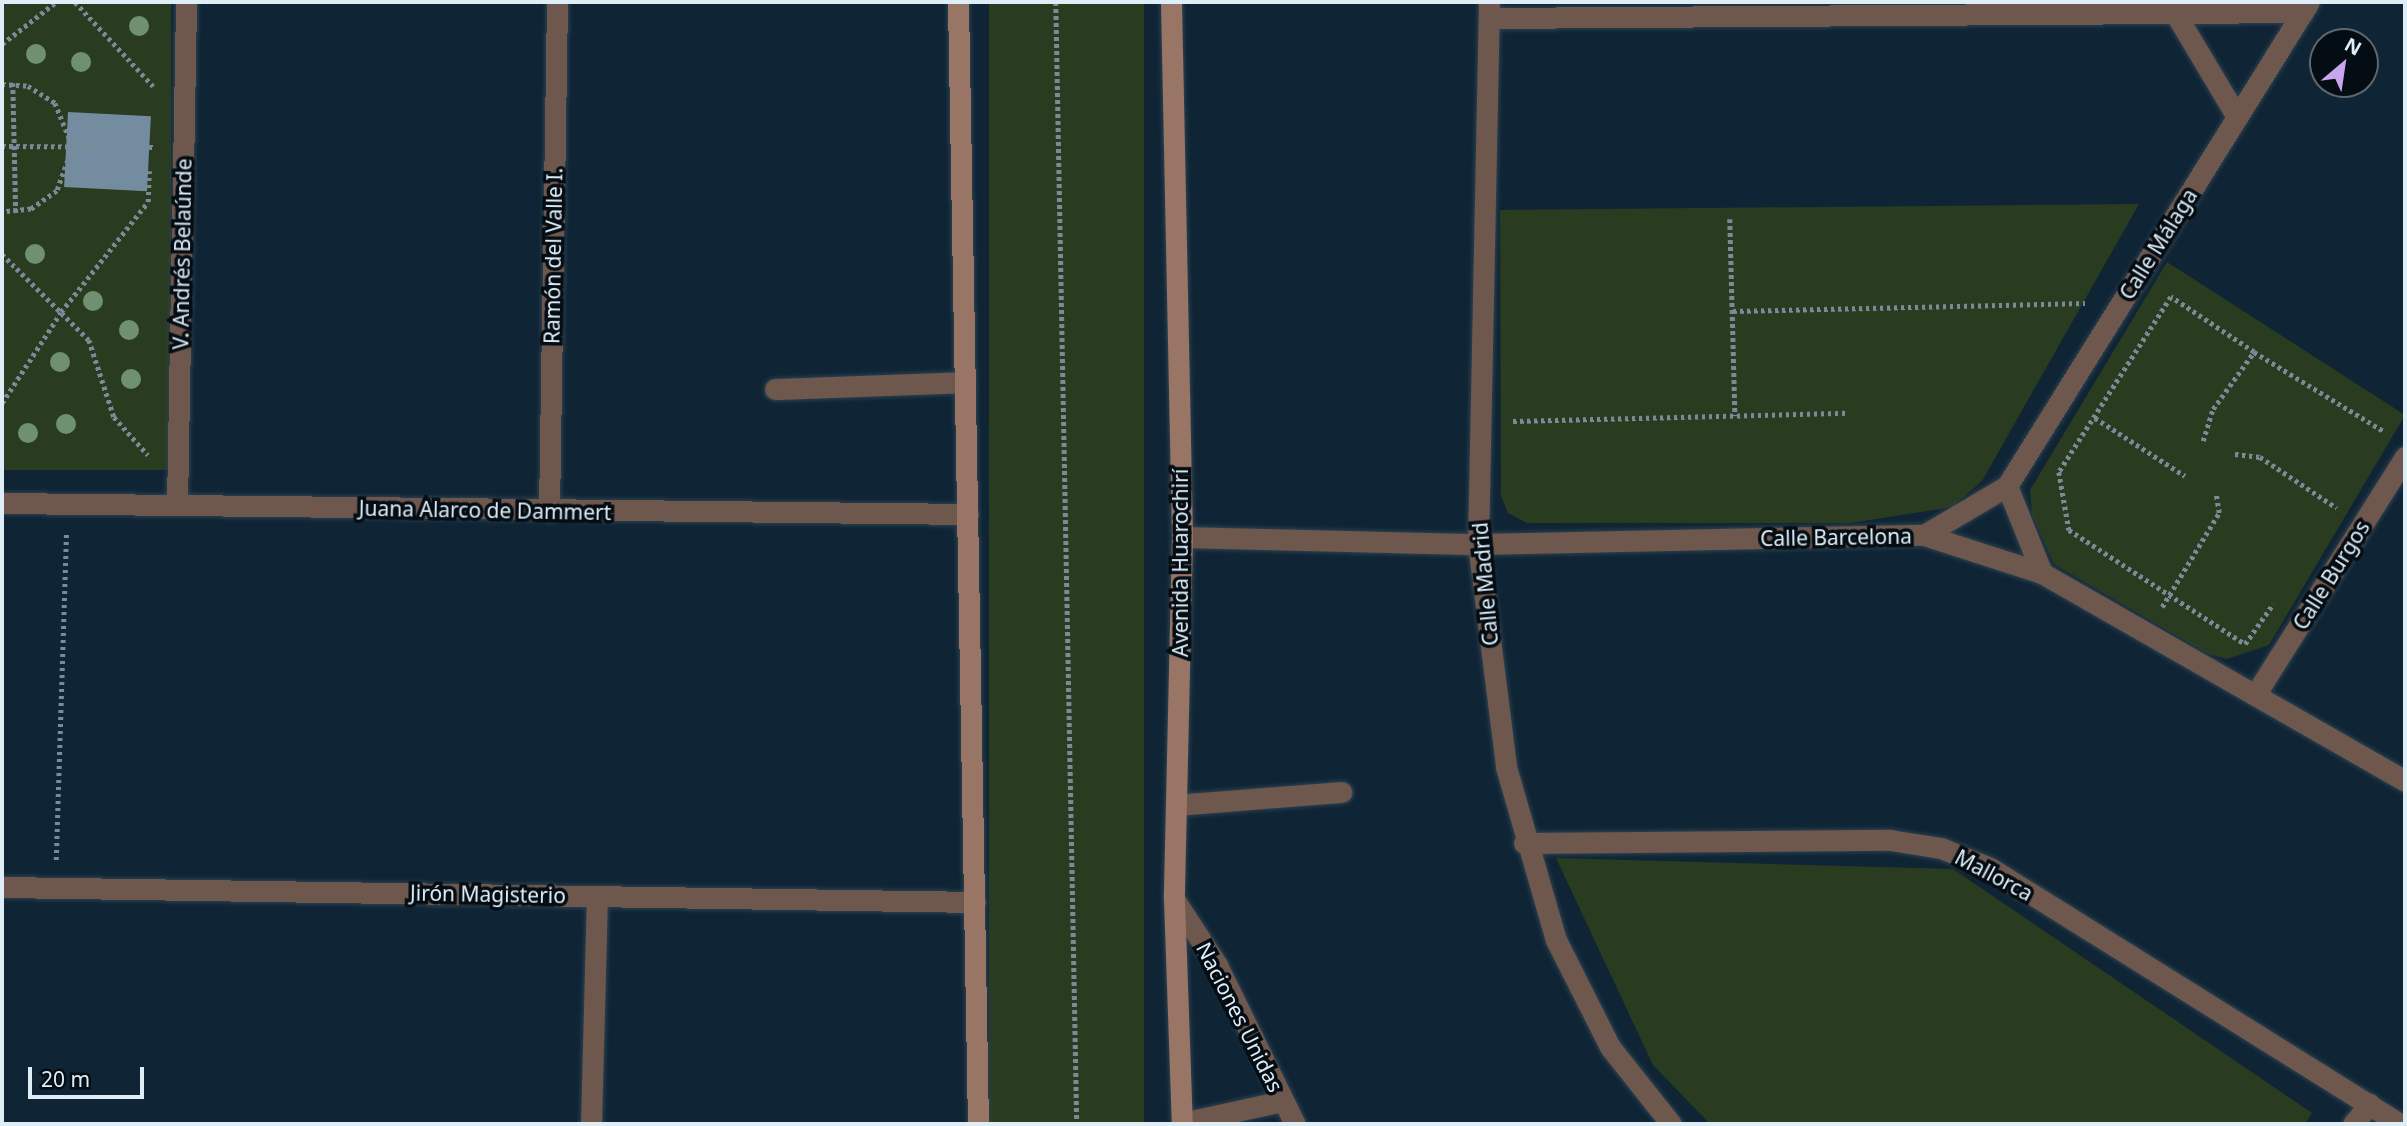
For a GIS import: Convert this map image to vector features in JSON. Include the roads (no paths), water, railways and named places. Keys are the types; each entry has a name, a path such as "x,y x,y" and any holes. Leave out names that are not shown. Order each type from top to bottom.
{"main road":[{"path":"958,2 978,1124"},
{"name":"Avenida Huarochirí","path":"1171,2 1182,537 1174,899 1182,1124"}],"street":[{"name":"V. Andrés Belaúnde","path":"177,505 186,2"},
{"name":"Ramón del Valle I.","path":"549,511 557,2"},
{"path":"1489,10 2175,13 2306,7"},
{"name":"Calle Málaga","path":"2007,486 2306,7"},
{"name":"Calle Madrid","path":"1489,10 1478,544 1506,767 1524,843 1556,940 1604,1035 1671,1124"},
{"path":"2175,13 2237,117"},
{"path":"775,389 965,382"},
{"name":"Calle Burgos","path":"2257,692 2405,457"},
{"path":"2007,486 2042,573"},
{"name":"Calle Barcelona","path":"1182,537 1478,544 1924,536 2007,486"},
{"name":"Juana Alarco de Dammert","path":"2,503 968,514"},
{"path":"1924,536 2042,573 2257,692 2405,781"},
{"path":"1177,805 1341,792"},
{"name":"Mallorca","path":"1524,843 1890,840 1941,848 1990,868 2400,1124"},
{"name":"Jirón Magisterio","path":"2,887 975,902"},
{"path":"591,1124 597,896"},
{"name":"Naciones Unidas","path":"1174,899 1217,965 1295,1124"},
{"name":"Naciones Unidas","path":"1182,1124 1283,1101"},
{"path":"2353,1124 2370,1104"}]}
